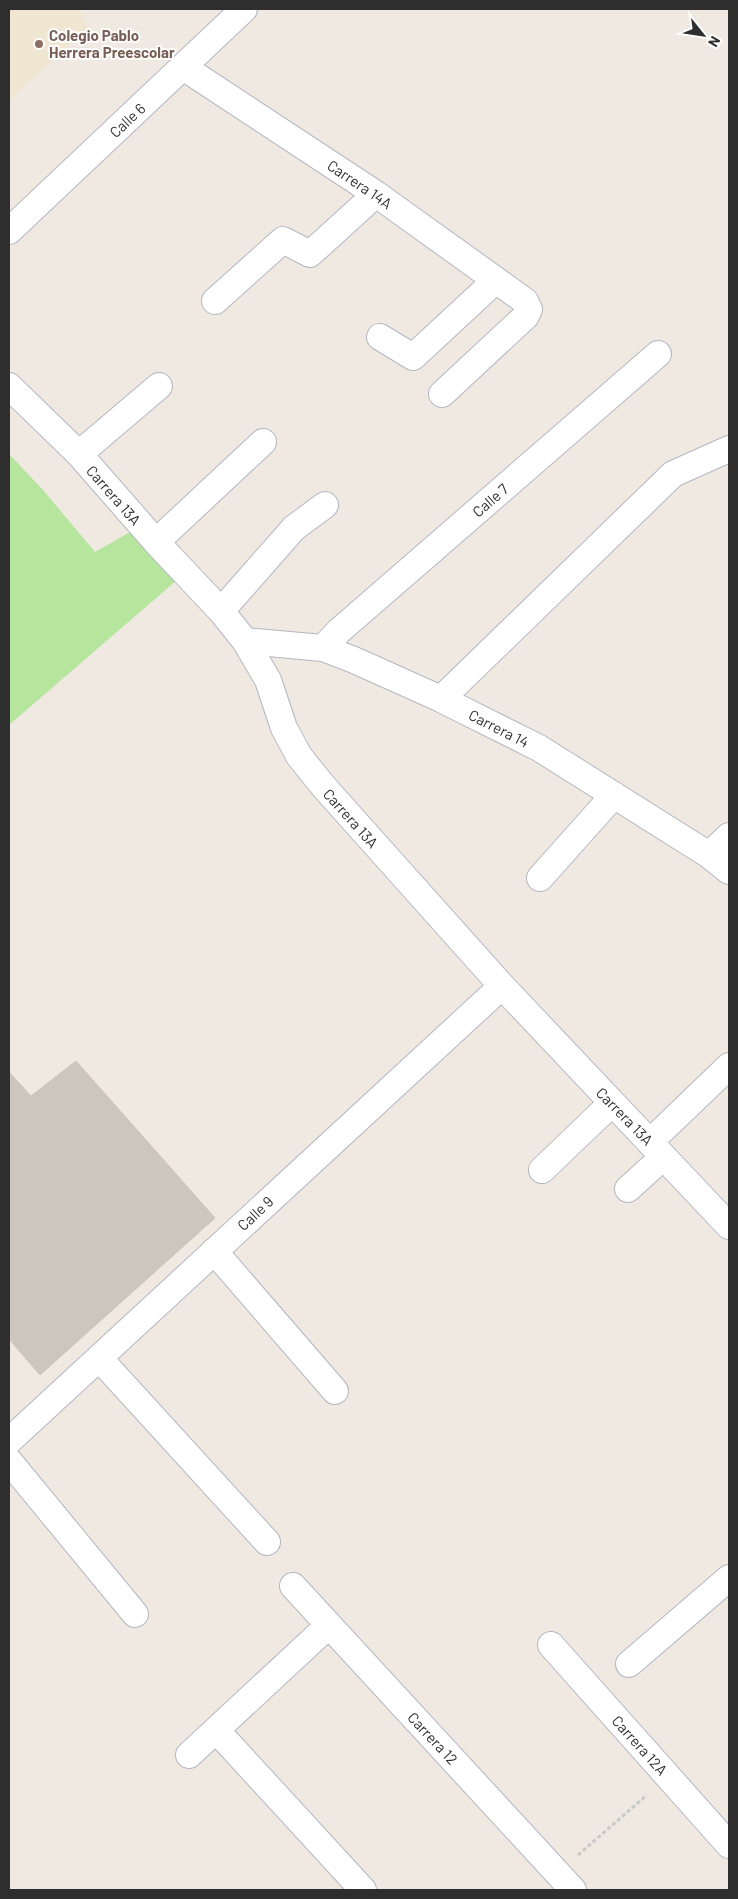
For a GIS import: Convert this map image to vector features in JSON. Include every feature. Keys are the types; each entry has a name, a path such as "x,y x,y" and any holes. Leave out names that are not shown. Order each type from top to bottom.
{"street":[{"name":"Calle 6","path":"9,231 244,9"},
{"name":"Carrera 14A","path":"183,68 376,194 525,300 529,309 526,316 442,394"},
{"path":"215,301 283,240 310,254 376,194"},
{"path":"380,337 413,356 496,280"},
{"name":"Calle 7","path":"323,648 339,631 658,354"},
{"name":"Carrera 13A","path":"9,386 79,454 156,542 221,611 245,641 268,680 284,728 299,756 324,788 502,986 729,1226"},
{"path":"79,454 159,386"},
{"path":"156,542 263,442"},
{"path":"441,699 673,474 729,448"},
{"path":"221,611 294,528 325,505"},
{"name":"Carrera 14","path":"245,641 323,648 441,699 539,748 709,855 729,870"},
{"path":"540,878 614,796"},
{"path":"709,855 729,836"},
{"name":"Calle 9","path":"9,1441 502,986"},
{"path":"628,1189 657,1149 729,1066"},
{"path":"542,1170 612,1103"},
{"path":"214,1251 335,1391"},
{"path":"99,1358 267,1542"},
{"path":"9,1461 135,1614"},
{"path":"629,1664 729,1578"},
{"name":"Carrera 12","path":"293,1586 566,1882"},
{"path":"189,1755 330,1625"},
{"name":"Carrera 12A","path":"551,1644 729,1845"},
{"path":"216,1730 363,1890"}],"path":[{"path":"566,1882 668,1776"}],"shaded area":[{"name":"Colegio Pablo Herrera Preescolar","path":"9,9 79,9 87,27 9,101"}],"green space":[{"path":"9,454 43,490 95,552 132,531 177,580 9,725"}],"building":[{"path":"76,1061 215,1218 40,1375 9,1339 9,1072 31,1096"}],"place":[{"name":"Colegio Pablo Herrera Preescolar","path":"39,44"}]}
